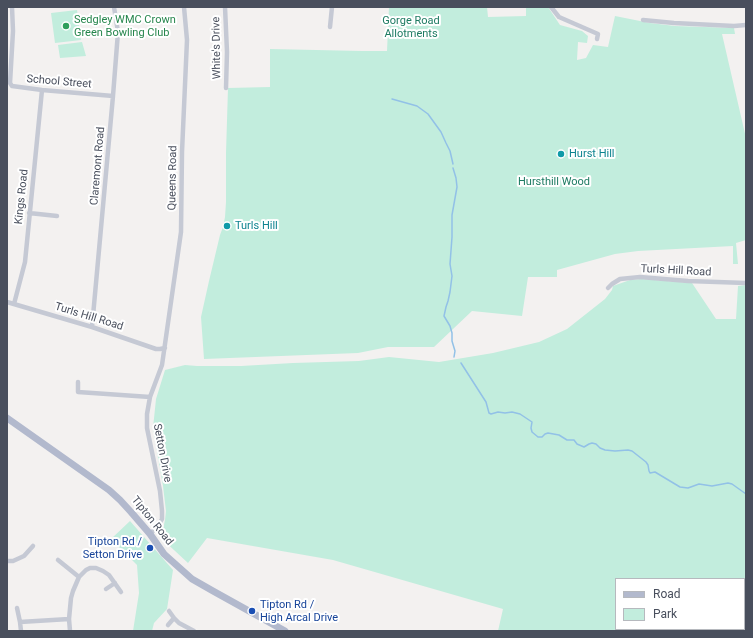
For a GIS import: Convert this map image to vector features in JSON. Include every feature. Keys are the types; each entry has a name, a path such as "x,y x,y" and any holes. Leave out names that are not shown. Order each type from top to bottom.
{"main road":[{"name":"Tipton Road","path":"7,418 109,490 128,508 150,534 164,554 192,579 282,630"}],"street":[{"name":"School Street","path":"12,7 13,31 10,83 12,86 113,96"},
{"name":"Claremont Road","path":"92,327 118,32 114,7"},
{"name":"Queens Road","path":"165,348 181,232 182,152 187,40 184,7"},
{"name":"White's Drive","path":"225,7 227,52 226,88"},
{"path":"330,27 332,7"},
{"path":"551,7 559,17 598,34 597,39"},
{"path":"643,20 704,25 746,25"},
{"name":"Kings Road","path":"14,304 25,262 42,90"},
{"path":"29,214 57,216"},
{"name":"Turls Hill Road","path":"608,288 620,279 640,277 746,283"},
{"name":"Turls Hill Road","path":"7,302 92,327 156,349 160,350 165,348"},
{"name":"Setton Drive","path":"150,534 158,526 162,519 162,511 160,491 147,428 147,414 150,397 162,365 165,348"},
{"path":"78,382 78,392 150,397"},
{"path":"7,561 13,561 24,556 33,546"},
{"path":"58,560 79,577"},
{"path":"70,631 69,619 71,598 76,582 86,570 96,568 103,571 121,592"},
{"path":"106,589 114,583"},
{"path":"17,608 21,631"},
{"path":"169,611 179,623 194,631"},
{"path":"168,625 174,618"},
{"path":"20,622 69,619"}],"green space":[{"path":"389,7 487,7 488,17 526,16 526,7 548,7 560,25 582,31 588,36 587,43 578,42 577,60 586,58 593,45 608,47 615,16 675,26 734,28 735,34 722,34 746,138 746,240 736,243 738,264 733,264 733,246 638,251 615,254 557,270 557,277 528,277 522,316 472,311 434,347 388,347 358,353 204,359 201,317 225,217 228,88 270,87 270,49 387,51"},
{"name":"Sedgley WMC Crown Green Bowling Club","path":"77,10 81,40 55,43 51,13"},
{"path":"82,42 86,56 60,58 58,45"},
{"path":"642,279 692,283 716,319 736,319 738,286 746,285 746,597 745,578 615,578 615,630 727,631 498,631 503,609 333,560 207,538 188,563 161,538 166,511 153,428 156,399 165,370 185,365 241,366 359,361 389,357 439,362 493,353 539,342 567,329 605,299 612,290 613,286 630,280"},
{"path":"130,521 173,570 167,609 154,623 152,631 133,631 139,593 137,565 111,539"}],"waterway":[{"path":"392,99 417,106 428,114 441,132 450,151 453,164"},
{"path":"453,168 457,187 452,215 450,264 452,276 444,316 452,333 452,341 455,351 454,357"},
{"path":"461,363 486,402 489,413 512,412 520,414 532,422 532,432 538,437 542,437 548,433 559,435 567,440 574,440 577,444 584,447 592,443 605,450 632,451 646,462 650,473 655,472 680,487 688,488 699,484 712,486 728,483 732,484 746,494"}],"place":[{"name":"Sedgley WMC Crown Green Bowling Club","path":"66,26"},
{"name":"Hurst Hill","path":"561,154"},
{"name":"Turls Hill","path":"227,226"},
{"name":"Tipton Rd / Setton Drive","path":"150,548"},
{"name":"Tipton Rd / High Arcal Drive","path":"252,611"}],"park label":[{"name":"Gorge Road Allotments","path":"411,27"},
{"name":"Hursthill Wood","path":"554,182"}]}
